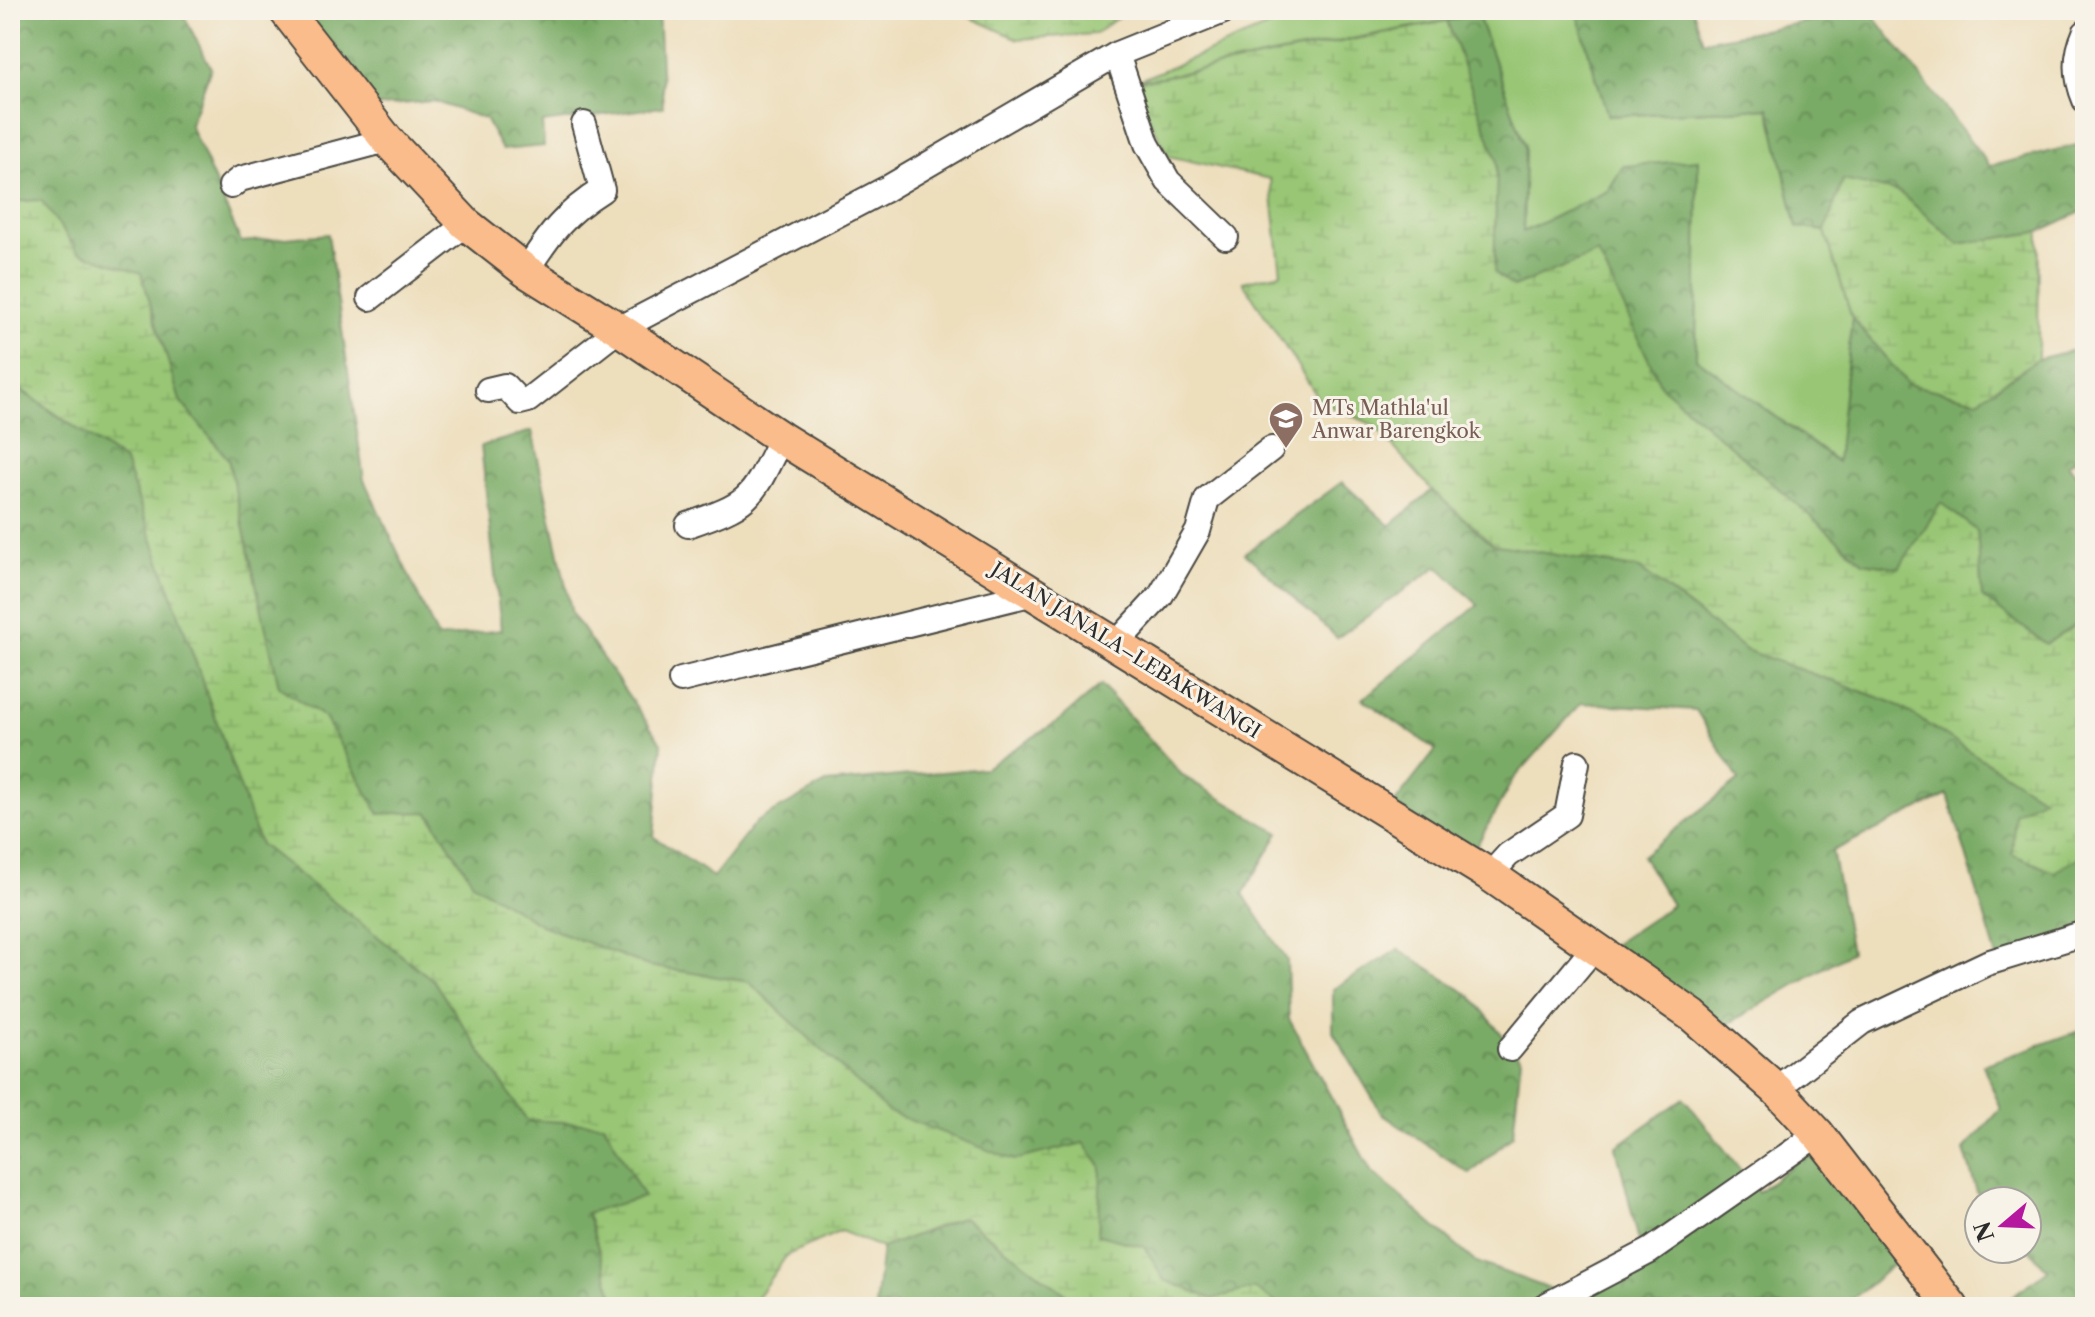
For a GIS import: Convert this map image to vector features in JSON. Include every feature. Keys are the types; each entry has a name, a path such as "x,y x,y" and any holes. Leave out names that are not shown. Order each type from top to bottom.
{"main road":[{"name":"JALAN JANALA–LEBAKWANGI","path":"285,10 387,140 466,224 526,271 619,329 781,438 1490,875 1693,1016 1776,1089 1818,1134 1952,1307"}],"street":[{"path":"488,390 505,386 520,402 528,400 619,329 886,189 1117,54 1226,10"},
{"path":"2085,33 2078,48 2077,74 2085,100"},
{"path":"1117,54 1147,144 1168,181 1226,237"},
{"path":"526,271 551,232 574,208 602,190 584,124"},
{"path":"231,186 240,179 387,140"},
{"path":"370,298 466,224"},
{"path":"688,525 747,499 781,438"},
{"path":"1116,644 1161,595 1198,531 1207,499 1271,449"},
{"path":"681,680 1034,593"},
{"path":"1490,875 1508,855 1567,815 1577,763"},
{"path":"1776,1089 1862,1022 1987,963 2085,933"},
{"path":"1510,1049 1593,949"},
{"path":"1543,1307 1650,1251 1818,1134"}],"green space":[{"path":"10,10 181,10 211,68 190,125 241,242 328,234 364,480 438,638 501,630 481,446 532,431 572,614 662,744 654,837 713,877 756,822 826,783 985,768 1061,719 1101,685 1183,776 1279,833 1243,894 1287,960 1289,1019 1371,1171 1474,1261 1558,1292 1643,1258 1616,1147 1684,1098 1758,1192 1823,1140 1901,1258 1849,1302 1851,1307 1282,1307 1254,1288 1212,1299 1163,1280 1145,1247 1098,1235 1101,1166 1084,1143 1014,1161 888,1112 749,982 648,966 541,925 474,884 428,812 379,814 325,718 279,687 228,459 180,401 141,274 78,252 41,200 10,202"},
{"path":"291,10 658,10 663,107 542,123 544,146 502,150 485,119 433,101 371,107"},
{"path":"954,10 1128,10 1095,34 1018,39"},
{"path":"1309,10 1576,10 1608,116 1769,108 1797,226 1825,231 1852,318 1838,462 1696,358 1698,160 1608,191 1523,233 1525,146 1477,14 1132,83"},
{"path":"1576,10 1693,10 1703,41 1869,10 1990,166 2085,143 2085,210 2039,232 1959,244 1899,192 1843,181 1825,231 1797,227 1769,108 1608,116"},
{"path":"1477,13 1525,146 1523,232 1608,191 1623,166 1698,160 1696,358 1837,462 1852,318 1908,384 1978,400 2038,359 2078,349 2085,368 2085,454 2068,464 2085,486 2085,619 2046,644 1982,597 1977,531 1941,503 1899,568 1863,562 1661,386 1598,254 1513,287 1494,272 1497,160 1447,21"},
{"path":"1447,21 1497,160 1494,272 1513,287 1598,253 1661,386 1863,562 1899,568 1941,503 1977,531 1982,597 2046,644 2085,619 2085,854 2054,872 2012,854 2015,813 2043,798 1894,703 1746,650 1640,569 1493,544 1432,490 1374,425 1321,402 1243,282 1281,273 1270,179 1168,156 1132,83"},
{"path":"1843,180 1899,192 1959,244 2039,232 2038,359 1978,400 1908,384 1852,318 1825,231"},
{"path":"41,200 78,252 141,273 180,401 228,459 279,687 325,718 379,814 428,812 474,884 541,925 648,966 749,982 888,1112 1014,1160 1084,1143 1101,1166 1098,1235 1145,1247 1164,1280 1212,1299 1254,1288 1282,1307 1083,1307 963,1217 882,1248 841,1231 787,1255 750,1307 617,1307 587,1213 644,1197 604,1124 527,1120 433,980 260,844 125,462 19,388 10,378 10,202"},
{"path":"10,378 19,389 125,462 260,844 433,980 527,1120 604,1124 644,1197 587,1213 617,1307 10,1307"},
{"path":"1342,482 1390,526 1432,490 1493,544 1640,569 1746,650 1894,703 2044,798 2054,872 2085,854 2085,937 1999,964 1948,795 1832,851 1851,952 1716,1031 1607,949 1672,905 1642,856 1739,780 1696,710 1581,703 1512,781 1471,856 1394,804 1436,750 1363,699 1478,605 1438,566 1337,638 1245,553"},
{"path":"1399,949 1471,996 1521,1058 1513,1135 1470,1174 1382,1114 1333,1032 1333,989"},
{"path":"2085,1029 2085,1307 1997,1307 2048,1270 2043,1265 2043,1185 1975,1185 1964,1150 2001,1109 1983,1065"},
{"path":"963,1217 1083,1307 875,1307 882,1248"}],"place":[{"name":"MTs Mathla'ul Anwar Barengkok","path":"1286,450"}]}
